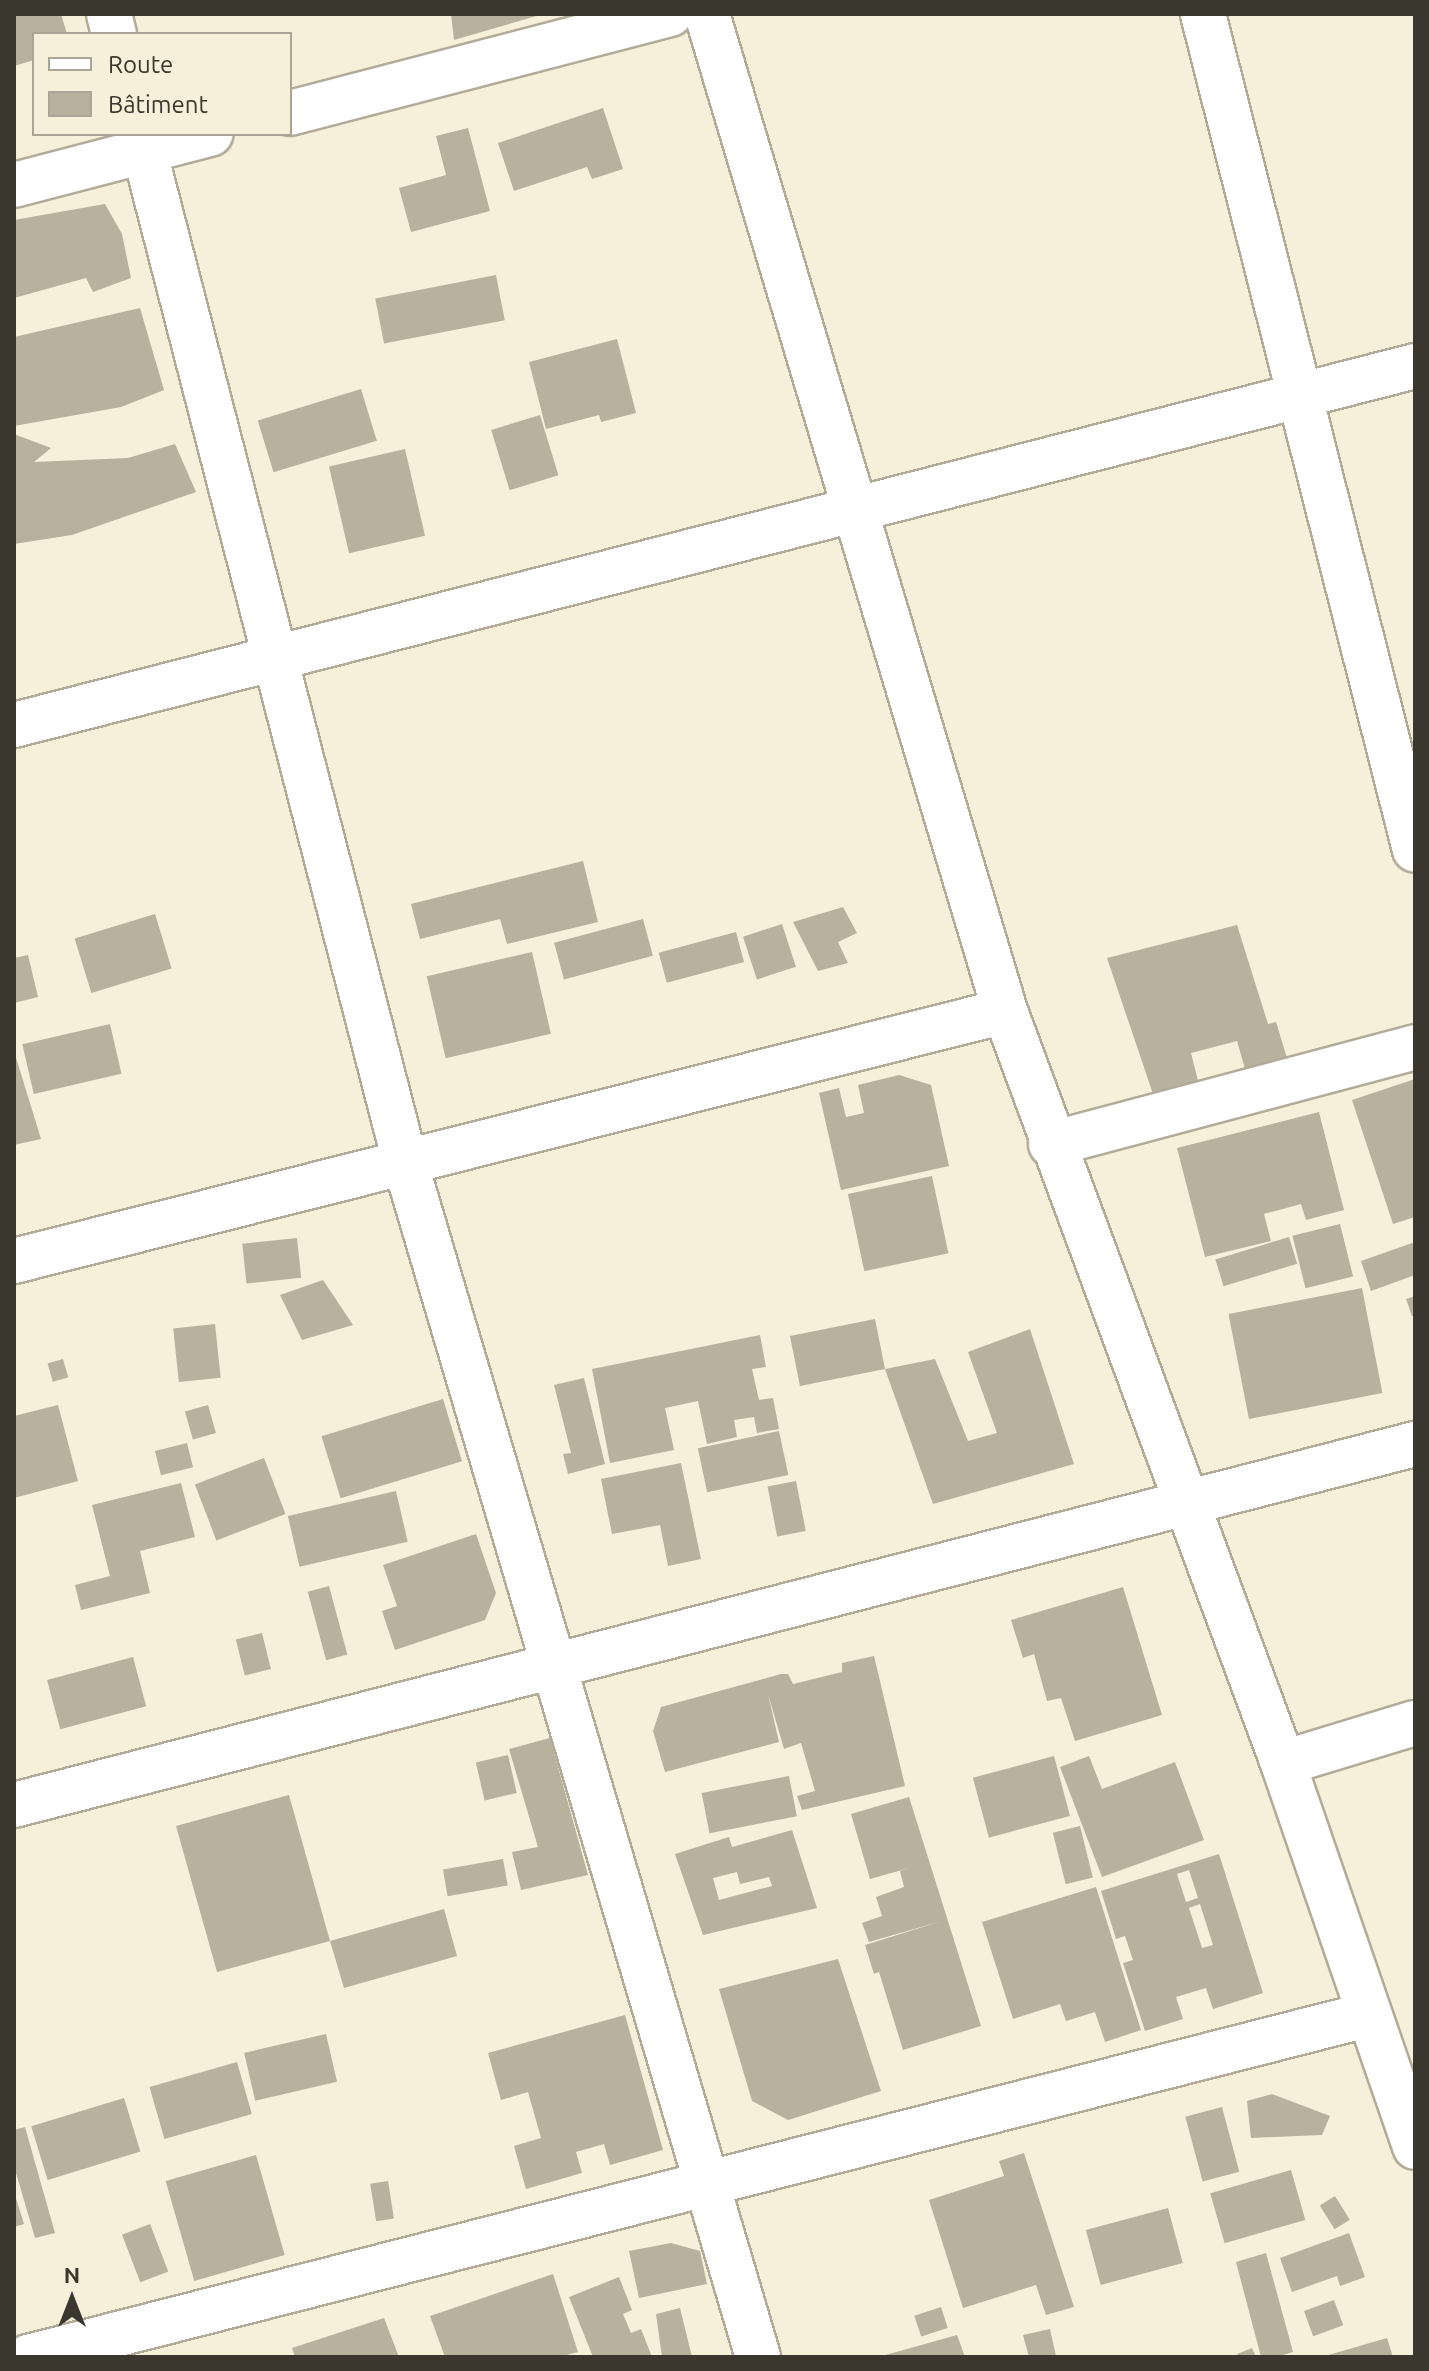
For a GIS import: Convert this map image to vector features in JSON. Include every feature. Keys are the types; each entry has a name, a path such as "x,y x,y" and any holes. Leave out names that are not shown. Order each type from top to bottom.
{"street":[{"path":"292,112 670,14"},
{"path":"707,14 852,510 1005,1011 1051,1144 1283,1763 1367,2015 1412,2128"},
{"path":"1203,14 1415,850"},
{"path":"14,185 142,142 193,136"},
{"path":"142,142 405,1162 758,2357"},
{"path":"14,725 1415,366"},
{"path":"14,1261 1005,1011"},
{"path":"1051,1144 1415,1047"},
{"path":"14,1805 1415,1444"},
{"path":"1283,1763 1415,1723"},
{"path":"28,2357 1367,2015"}],"building":[{"path":"14,14 61,14 66,32 32,32 32,61 14,66"},
{"path":"451,14 540,14 540,15 454,40"},
{"path":"603,108 623,169 592,179 587,167 514,191 498,143"},
{"path":"468,128 490,211 411,232 399,188 446,175 436,136"},
{"path":"105,204 122,234 131,278 93,292 86,278 14,298 14,220"},
{"path":"496,275 505,320 384,344 375,298"},
{"path":"140,308 164,390 121,407 14,426 14,337"},
{"path":"617,339 636,413 601,422 599,415 546,429 529,362"},
{"path":"361,389 377,441 274,472 258,421"},
{"path":"540,415 558,475 510,490 491,430"},
{"path":"14,434 51,448 34,462 128,458 175,444 196,492 72,535 14,544"},
{"path":"405,449 425,536 349,553 329,467"},
{"path":"583,861 598,922 507,944 500,919 420,939 411,904"},
{"path":"843,907 857,933 838,942 848,963 818,971 793,922"},
{"path":"155,914 172,969 91,993 75,939"},
{"path":"643,919 653,956 564,980 554,943"},
{"path":"782,924 796,967 757,979 743,937"},
{"path":"1237,925 1268,1024 1276,1022 1287,1058 1245,1069 1237,1041 1191,1053 1198,1081 1153,1094 1107,958"},
{"path":"736,932 744,962 667,983 659,953"},
{"path":"532,952 551,1034 446,1058 427,976"},
{"path":"28,955 38,997 14,1003 14,958"},
{"path":"110,1024 121,1074 34,1094 22,1044"},
{"path":"14,1051 41,1139 14,1145"},
{"path":"899,1075 931,1085 949,1166 841,1190 819,1093 839,1088 846,1117 864,1113 858,1085"},
{"path":"1415,1079 1415,1217 1393,1224 1352,1100"},
{"path":"1319,1112 1344,1210 1306,1220 1301,1204 1264,1214 1271,1241 1205,1257 1177,1148"},
{"path":"932,1176 948,1253 864,1271 848,1194"},
{"path":"1340,1224 1353,1276 1306,1288 1292,1236"},
{"path":"1289,1237 1297,1264 1224,1286 1215,1260"},
{"path":"297,1238 301,1278 246,1284 242,1244"},
{"path":"1415,1242 1415,1275 1371,1291 1361,1261"},
{"path":"323,1280 353,1325 302,1340 280,1295"},
{"path":"1362,1288 1382,1393 1249,1419 1228,1314"},
{"path":"1415,1296 1415,1315 1412,1316 1406,1299"},
{"path":"875,1319 885,1369 800,1386 790,1336"},
{"path":"215,1324 221,1378 179,1382 173,1328"},
{"path":"1030,1329 1074,1464 933,1504 885,1369 935,1359 968,1441 997,1433 968,1352"},
{"path":"760,1335 766,1367 752,1369 759,1400 773,1398 779,1429 757,1433 754,1417 734,1420 737,1437 707,1444 698,1401 665,1408 674,1450 610,1463 592,1369"},
{"path":"63,1359 68,1377 53,1382 48,1363"},
{"path":"584,1378 605,1464 568,1474 563,1454 571,1453 554,1385"},
{"path":"443,1399 462,1461 341,1498 322,1436"},
{"path":"58,1405 78,1481 14,1498 14,1416"},
{"path":"208,1405 216,1433 193,1439 185,1412"},
{"path":"779,1431 788,1475 707,1492 698,1448"},
{"path":"187,1443 193,1467 161,1475 155,1451"},
{"path":"264,1458 286,1514 216,1541 195,1485"},
{"path":"681,1463 701,1559 668,1566 660,1525 612,1534 601,1479"},
{"path":"796,1481 806,1531 777,1537 768,1487"},
{"path":"181,1483 195,1537 140,1551 150,1593 81,1610 75,1585 110,1576 92,1505"},
{"path":"396,1491 408,1542 300,1567 288,1516"},
{"path":"476,1534 496,1593 485,1620 395,1650 382,1611 397,1606 383,1565"},
{"path":"329,1586 347,1655 326,1660 308,1592"},
{"path":"1123,1587 1162,1715 1075,1741 1061,1698 1047,1701 1034,1654 1023,1658 1011,1620"},
{"path":"262,1633 271,1669 245,1675 236,1640"},
{"path":"874,1656 905,1786 802,1810 797,1796 815,1791 801,1743 784,1749 768,1694 779,1742 665,1772 653,1731 661,1707 781,1674 788,1674 793,1684 842,1672 842,1663"},
{"path":"133,1657 146,1706 60,1729 47,1680"},
{"path":"550,1738 588,1875 521,1890 512,1852 538,1847 509,1749"},
{"path":"508,1755 517,1793 485,1800 476,1762"},
{"path":"1054,1756 1070,1816 989,1838 973,1778"},
{"path":"1089,1756 1102,1789 1175,1762 1204,1840 1102,1877 1060,1767"},
{"path":"789,1776 797,1816 709,1833 702,1793"},
{"path":"289,1795 330,1941 217,1972 176,1826"},
{"path":"909,1797 981,2026 903,2050 879,1972 874,1974 865,1945 942,1921 869,1942 862,1923 882,1916 876,1897 904,1887 900,1871 909,1868 870,1879 851,1814"},
{"path":"1080,1826 1093,1877 1066,1884 1053,1833"},
{"path":"792,1830 817,1908 703,1935 675,1854 729,1837 732,1847","holes":["737,1872 740,1884 769,1877 772,1886 719,1900 713,1878"]},
{"path":"1219,1854 1263,1993 1213,2009 1206,1988 1176,1997 1183,2019 1145,2031 1123,1963 1133,1960 1125,1936 1116,1939 1101,1891","holes":["1189,1870 1198,1898 1186,1902 1177,1874","1200,1904 1213,1945 1202,1948 1189,1908"]},
{"path":"503,1859 508,1886 448,1896 443,1870"},
{"path":"1096,1887 1141,2030 1105,2042 1095,2012 1066,2021 1060,2004 1013,2019 982,1922"},
{"path":"444,1909 457,1956 344,1988 330,1941"},
{"path":"838,1959 881,2091 788,2120 752,2101 719,1989"},
{"path":"625,2015 663,2150 610,2165 604,2144 576,2152 582,2173 526,2189 514,2146 541,2138 528,2092 501,2100 488,2053"},
{"path":"326,2034 337,2082 255,2101 244,2053"},
{"path":"237,2062 252,2114 164,2139 150,2087"},
{"path":"1272,2094 1330,2116 1322,2135 1251,2138 1247,2101"},
{"path":"124,2098 140,2152 48,2180 31,2126"},
{"path":"1222,2107 1239,2172 1203,2182 1185,2117"},
{"path":"25,2127 55,2233 35,2238 14,2166 14,2130"},
{"path":"1024,2153 1074,2307 1046,2315 1036,2285 963,2308 929,2200 1004,2176 999,2161"},
{"path":"256,2155 285,2255 194,2281 166,2181"},
{"path":"1291,2170 1305,2220 1225,2243 1210,2193"},
{"path":"388,2181 394,2219 376,2221 370,2184"},
{"path":"14,2192 24,2224 14,2227"},
{"path":"1335,2196 1350,2220 1335,2229 1320,2206"},
{"path":"1168,2208 1183,2263 1101,2285 1086,2230"},
{"path":"150,2224 168,2272 140,2282 122,2235"},
{"path":"1349,2233 1365,2277 1340,2286 1337,2276 1292,2292 1280,2258"},
{"path":"671,2243 700,2251 707,2284 639,2298 629,2251"},
{"path":"1266,2253 1293,2352 1276,2357 1261,2357 1236,2262"},
{"path":"553,2274 578,2352 559,2357 445,2357 430,2316"},
{"path":"619,2277 632,2310 623,2314 631,2333 641,2329 652,2357 593,2357 569,2297"},
{"path":"1334,2300 1343,2325 1313,2336 1304,2311"},
{"path":"941,2307 948,2328 921,2337 914,2316"},
{"path":"680,2308 692,2357 662,2357 656,2314"},
{"path":"384,2318 399,2357 295,2357 292,2348"},
{"path":"1050,2329 1056,2356 1029,2357 1023,2335"},
{"path":"957,2335 965,2357 882,2357 882,2356"},
{"path":"1387,2338 1393,2357 1325,2357 1325,2356"},
{"path":"1252,2348 1256,2357 1238,2357 1237,2354"}]}
